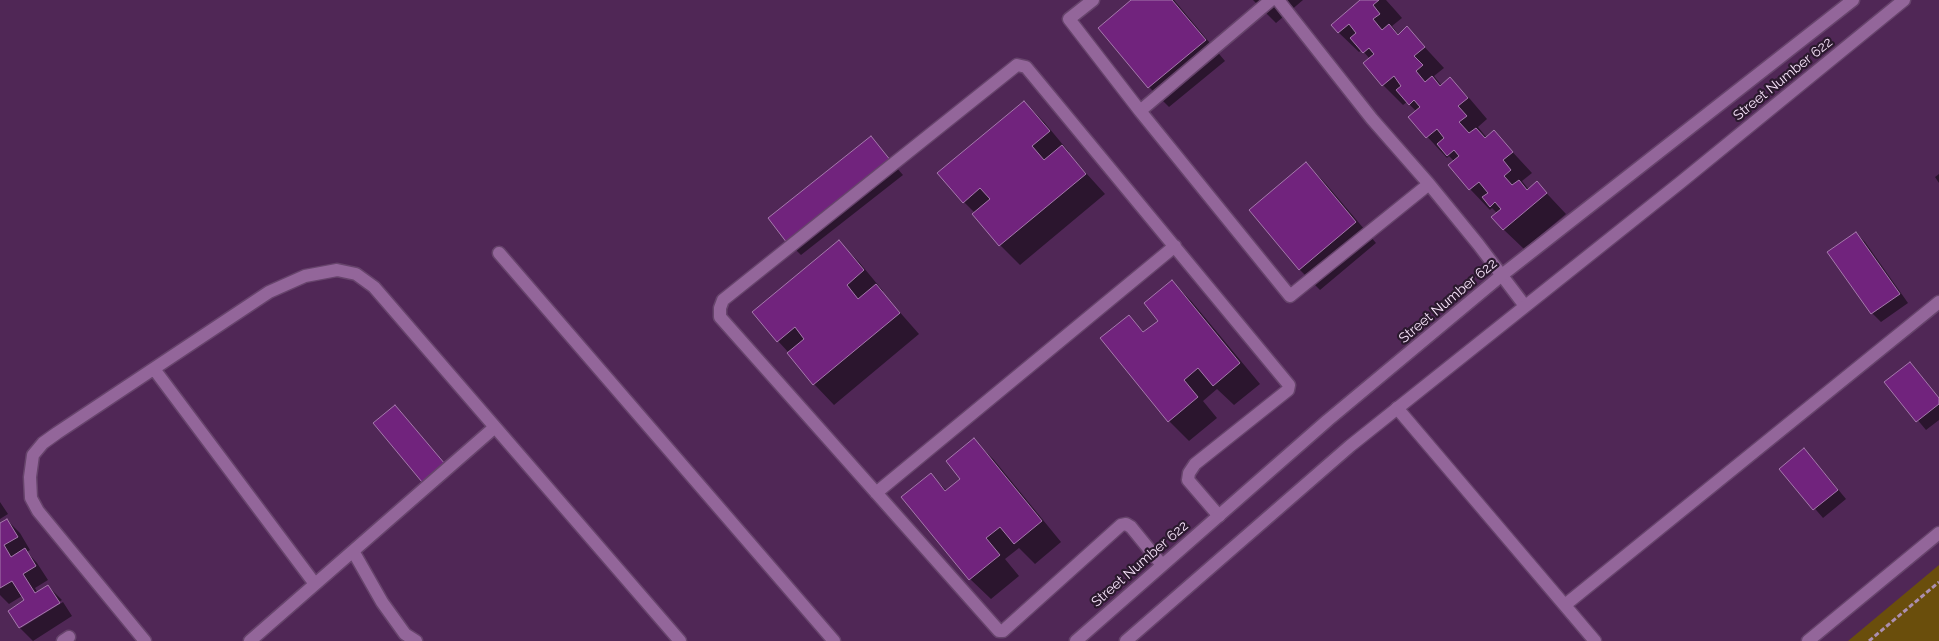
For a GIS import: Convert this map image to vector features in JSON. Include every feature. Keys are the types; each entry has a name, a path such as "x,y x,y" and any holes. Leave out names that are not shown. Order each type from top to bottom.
{"street":[{"path":"1093,0 1069,19 1140,111 1290,296 1429,184"},
{"path":"1140,111 1271,0"},
{"path":"1278,0 1372,119 1429,184 1525,306"},
{"name":"Street Number 622","path":"1076,641 1328,420 1502,275 1853,0"},
{"name":"Street Number 622","path":"1126,641 1396,408 1681,182 1904,0"},
{"path":"1162,565 1131,527 1126,524 1121,525 1003,631 999,631 720,317 720,308 723,300 1017,65 1026,67 1289,385 1288,390 1195,464 1188,473 1188,480 1218,516"},
{"path":"876,493 1175,246"},
{"path":"499,253 834,641"},
{"path":"145,641 38,511 31,498 30,476 33,455 44,443 269,292 305,276 337,270 356,274 374,287 680,641"},
{"path":"1566,605 1939,302"},
{"path":"154,369 315,584"},
{"path":"1396,408 1595,641"},
{"path":"250,641 495,427"},
{"path":"1808,641 1939,533"},
{"path":"353,551 382,602 407,639"}],"path":[{"path":"1869,641 1939,582"}],"shaded area":[{"path":"1939,565 1939,641 1848,641"}],"building":[{"path":"1131,0 1172,0 1206,40 1148,88 1098,28"},
{"path":"1360,0 1379,0 1373,5 1380,14 1373,19 1382,30 1389,24 1398,35 1407,26 1425,47 1414,56 1423,65 1416,71 1425,82 1432,76 1440,86 1450,77 1468,98 1458,106 1467,116 1459,122 1469,133 1476,128 1485,138 1494,130 1513,152 1503,160 1511,170 1504,176 1512,185 1519,180 1527,190 1537,181 1547,193 1503,230 1491,217 1501,209 1495,202 1490,207 1482,197 1488,193 1479,182 1469,190 1448,165 1459,156 1454,150 1447,156 1437,144 1444,138 1437,129 1426,138 1408,117 1420,107 1414,100 1409,105 1396,90 1401,86 1394,76 1382,86 1363,63 1374,54 1369,48 1363,53 1350,38 1356,33 1349,24 1338,33 1331,25"},
{"path":"1024,101 1050,131 1032,146 1044,160 1062,145 1086,174 999,246 972,214 990,199 980,188 963,203 937,173"},
{"path":"871,136 891,161 787,243 768,218"},
{"path":"1306,162 1356,222 1299,270 1249,210"},
{"path":"1856,232 1900,294 1871,314 1827,252"},
{"path":"839,240 864,270 847,285 858,299 876,284 900,313 813,385 787,353 804,339 795,327 777,342 752,312"},
{"path":"1172,280 1240,363 1213,386 1198,368 1184,380 1198,397 1168,422 1100,338 1129,315 1143,332 1158,321 1144,303"},
{"path":"1910,362 1939,398 1939,404 1916,422 1884,382"},
{"path":"395,405 445,464 422,482 373,423"},
{"path":"974,438 1042,521 1014,544 1000,527 986,538 1000,555 969,580 901,497 931,473 945,491 960,479 946,461"},
{"path":"1804,448 1838,490 1813,510 1779,469"},
{"path":"7,519 18,537 4,545 11,557 25,548 36,566 23,574 35,593 48,585 60,603 19,628 8,611 24,600 12,581 0,588 0,523"}]}
